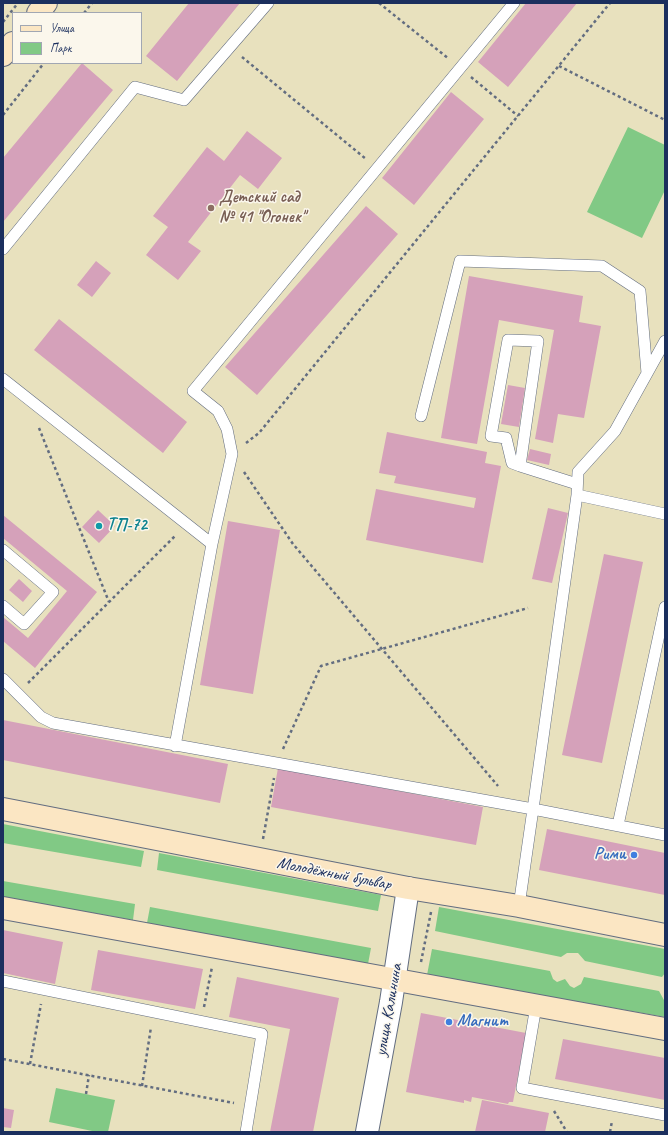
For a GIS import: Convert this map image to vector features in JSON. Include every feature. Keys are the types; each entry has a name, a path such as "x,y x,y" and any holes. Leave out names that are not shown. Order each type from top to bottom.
{"main road":[{"path":"39,12 46,3"},
{"path":"3,55 12,44"},
{"name":"Молодёжный бульвар","path":"3,809 408,888 519,906 665,935"},
{"path":"3,908 665,1029"}],"street":[{"name":"улица Калинина","path":"367,1132 394,979 408,888"}],"lane":[{"path":"3,249 135,87 184,100 268,3"},
{"path":"174,746 212,544 232,454 227,429 218,411 193,391 514,3"},
{"path":"421,416 460,260 602,266 640,291 647,373"},
{"path":"520,466 538,341 508,340 491,436 506,438 512,463 577,490 665,514"},
{"path":"519,906 577,490 578,472 615,431 665,341"},
{"path":"3,378 212,544"},
{"path":"3,550 53,592 24,624 3,606"},
{"path":"618,825 665,607"},
{"path":"3,680 41,717 53,724 174,746 277,762 665,835"},
{"path":"3,982 262,1034 246,1132"},
{"path":"536,1006 522,1088 665,1115"}],"path":[{"path":"3,22 18,3"},
{"path":"85,12 92,3"},
{"path":"379,3 518,116"},
{"path":"514,806 293,544 232,454 259,433 610,3"},
{"path":"230,48 377,168"},
{"path":"3,114 43,64"},
{"path":"559,66 665,120"},
{"path":"38,426 109,602"},
{"path":"18,693 187,524"},
{"path":"263,840 277,762 321,666 528,608"},
{"path":"421,966 432,906"},
{"path":"201,1022 212,966"},
{"path":"30,1064 44,990"},
{"path":"142,1086 153,1012"},
{"path":"3,1059 251,1106"},
{"path":"86,1094 89,1075"}],"green space":[{"path":"628,127 665,145 665,190 642,238 587,212"},
{"path":"3,824 144,851 141,867 3,843"},
{"path":"159,853 381,895 378,911 157,870"},
{"path":"3,881 135,904 133,920 3,897"},
{"path":"150,907 371,948 368,964 147,923"},
{"path":"439,907 665,949 665,973 662,977 585,961 578,953 567,953 561,957 435,931"},
{"path":"432,949 550,971 553,979 557,982 565,979 570,986 574,988 581,984 584,977 659,991 665,1002 665,1017 427,975"},
{"path":"56,1088 115,1100 108,1132 97,1132 49,1122"}],"building":[{"path":"189,3 240,3 177,81 146,56"},
{"path":"526,3 577,3 508,87 478,62"},
{"path":"81,64 83,64 113,90 3,222 3,158"},
{"path":"451,92 484,119 414,205 382,178"},
{"path":"247,131 282,158 258,189 240,175 188,242 201,251 178,280 146,255 168,227 153,216 207,147 224,161"},
{"path":"366,206 398,234 257,395 225,367"},
{"path":"96,261 111,273 92,297 77,285"},
{"path":"469,276 583,296 579,322 601,326 584,418 558,414 553,443 535,439 554,330 499,320 477,444 441,438"},
{"path":"59,319 187,422 163,453 34,350"},
{"path":"508,385 525,388 519,427 501,424"},
{"path":"387,432 487,452 485,463 501,466 483,563 366,540 376,489 474,508 476,498 394,483 396,476 379,473"},
{"path":"530,449 551,454 549,465 527,460"},
{"path":"548,508 568,513 552,583 532,579"},
{"name":"ТП-72","path":"98,510 115,526 99,543 82,527"},
{"path":"3,515 97,592 35,668 3,641 3,617 28,638 67,591 3,538"},
{"path":"228,521 280,530 253,694 200,685"},
{"path":"604,554 643,562 602,763 562,755"},
{"path":"19,579 32,591 23,602 9,590"},
{"path":"3,720 228,764 220,803 3,760"},
{"path":"278,768 483,807 476,845 271,807"},
{"path":"547,829 665,853 665,895 539,870"},
{"path":"3,930 63,942 55,984 3,973"},
{"path":"98,950 203,969 195,1009 91,990"},
{"path":"237,977 339,998 313,1132 270,1132 290,1029 229,1017"},
{"path":"421,1013 526,1033 513,1102 509,1102 508,1104 472,1097 471,1102 464,1100 464,1103 406,1092"},
{"path":"563,1039 665,1058 665,1100 555,1079"},
{"path":"482,1100 549,1113 545,1132 475,1132"},
{"path":"3,1108 14,1110 11,1128 3,1127"}],"place":[{"name":"Детский сад № 41 \"Огонек\"","path":"211,208"},
{"name":"ТП-72","path":"99,526"},
{"name":"Рими","path":"634,855"},
{"name":"Магнит","path":"449,1022"}]}
